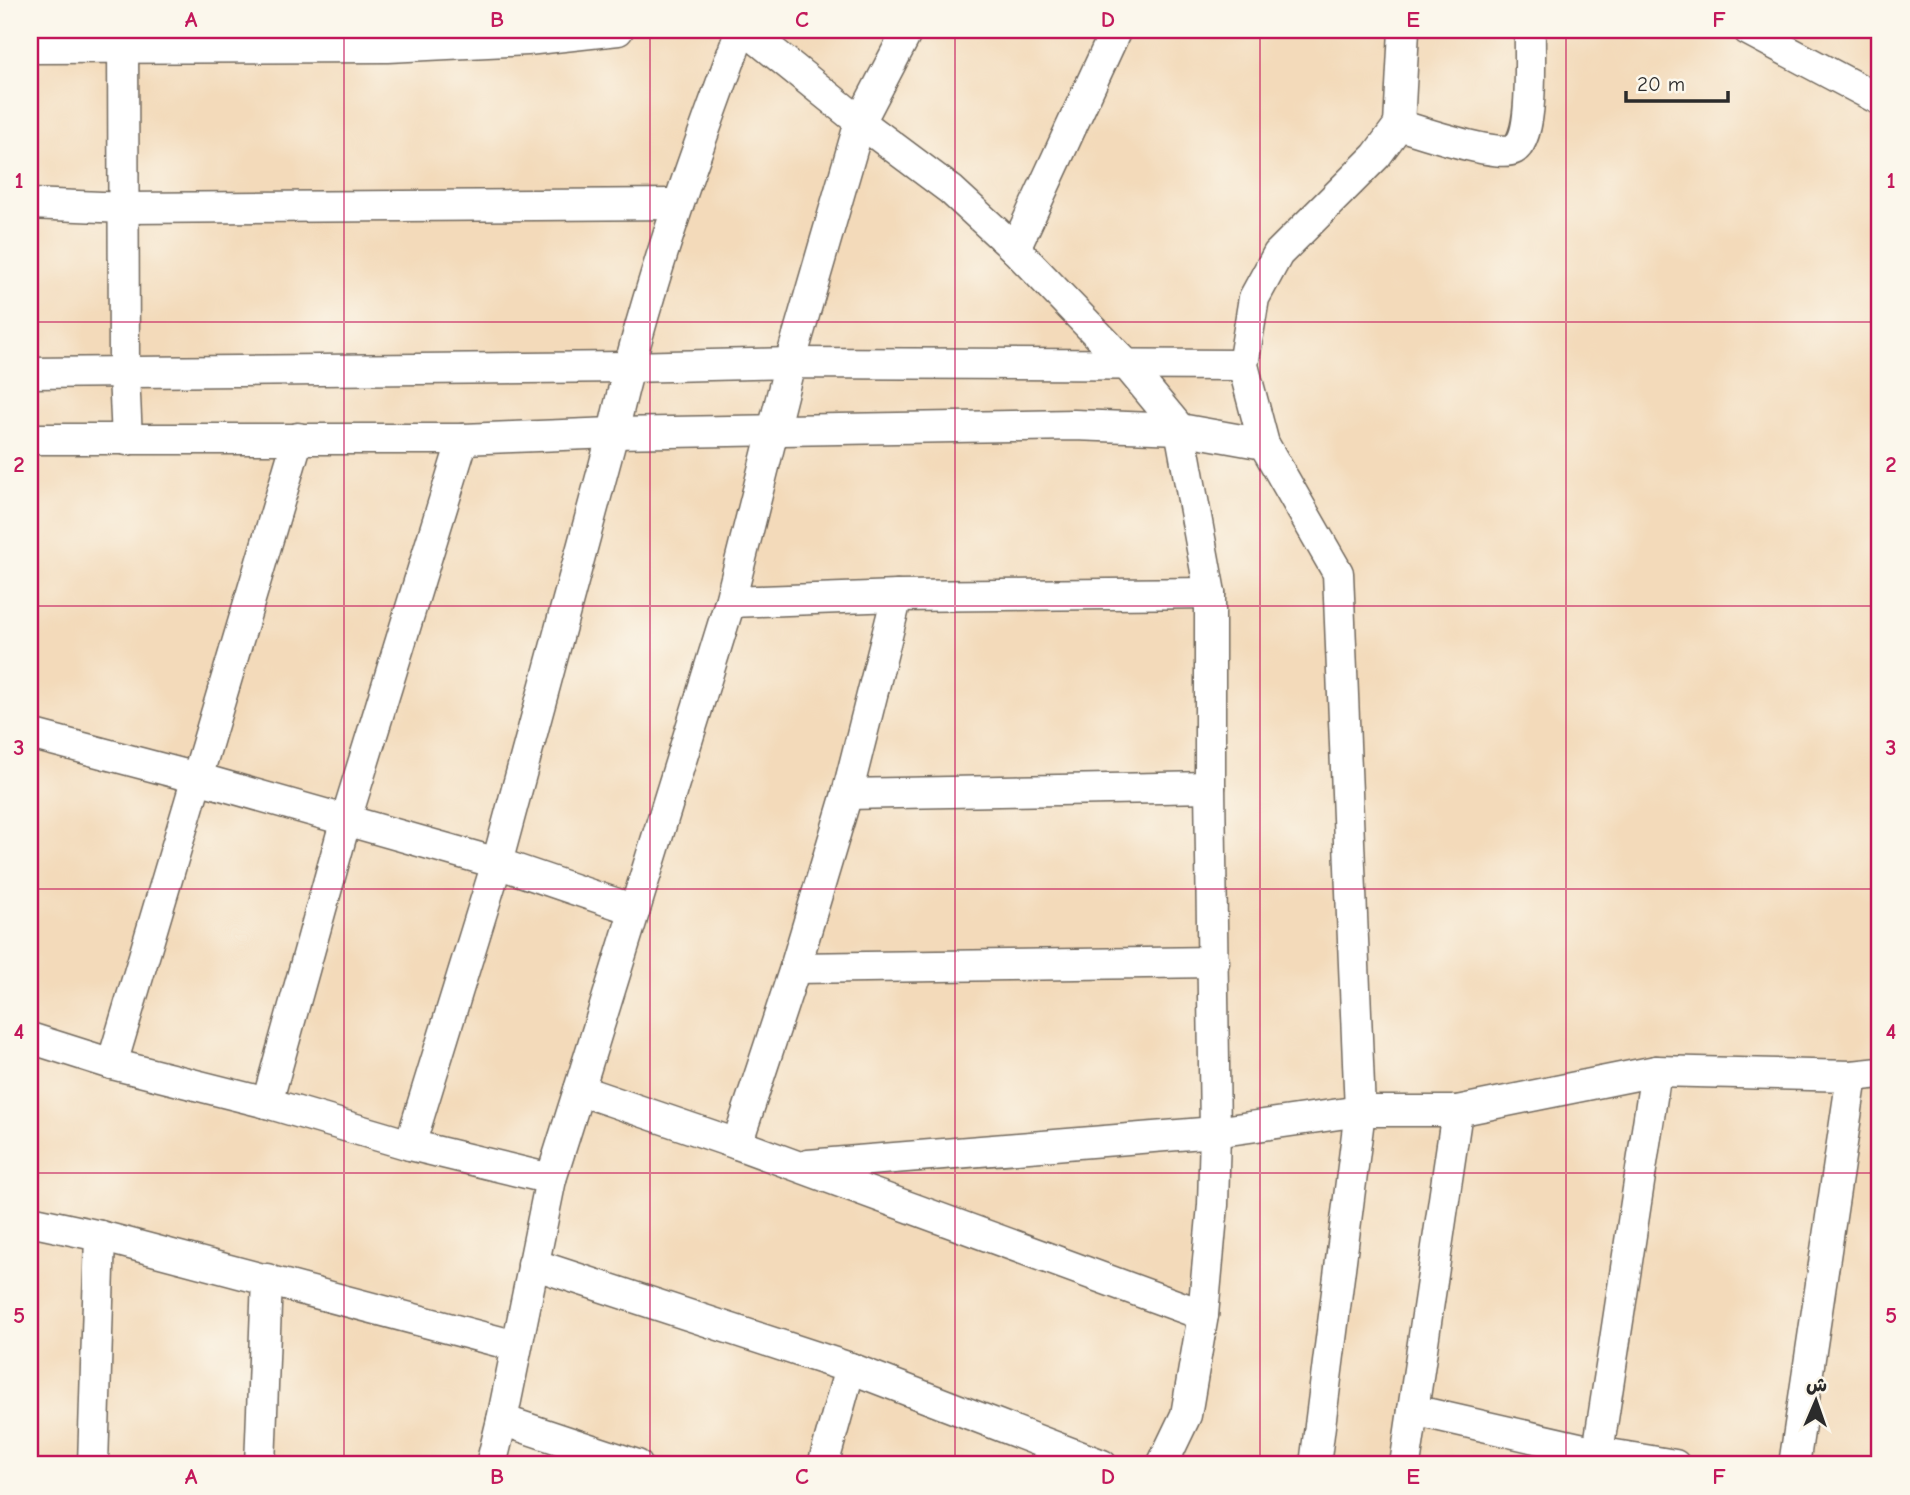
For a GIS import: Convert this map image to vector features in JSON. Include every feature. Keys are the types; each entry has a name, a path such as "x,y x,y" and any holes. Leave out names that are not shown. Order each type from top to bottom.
{"street":[{"path":"30,48 123,39 388,47 527,40 618,30"},
{"path":"410,1146 497,863 613,433 628,367 677,204 744,30 951,190 1015,248 1127,365 1180,429 1210,593 1215,1132 1213,1205 1203,1315 1186,1415 1174,1445 1162,1465"},
{"path":"491,1465 551,1179 730,602 790,363 860,121 908,30"},
{"path":"1015,248 1116,30"},
{"path":"1315,1465 1360,1111 1338,573 1264,444 1242,365 1254,298 1278,254 1376,156 1399,125 1404,30"},
{"path":"1399,125 1468,145 1505,152 1515,149 1524,139 1528,112 1530,30"},
{"path":"1748,30 1880,100"},
{"path":"123,39 124,374 127,440"},
{"path":"30,204 125,208 677,204"},
{"path":"30,373 124,374 790,363 1242,365"},
{"path":"30,439 463,439 613,433 1074,425 1180,429 1264,444"},
{"path":"112,1064 298,438"},
{"path":"267,1103 346,819 463,439"},
{"path":"730,602 897,596 1210,593"},
{"path":"737,1144 795,968 847,794 897,596"},
{"path":"30,734 346,819 497,863 635,909"},
{"path":"847,794 1210,787"},
{"path":"795,968 1214,962"},
{"path":"30,1038 112,1064 267,1103 410,1146 551,1179"},
{"path":"797,1166 1215,1132 1360,1111 1457,1111 1656,1071 1866,1074 1794,1465"},
{"path":"1597,1459 1656,1071"},
{"path":"579,1090 737,1144 1203,1315"},
{"path":"1405,1465 1457,1111"},
{"path":"30,1221 100,1236 516,1346"},
{"path":"93,1465 100,1236"},
{"path":"533,1264 850,1368 1102,1465"},
{"path":"260,1465 267,1279"},
{"path":"823,1465 850,1368"},
{"path":"1413,1410 1597,1459 1675,1465"},
{"path":"502,1420 637,1465"}]}
